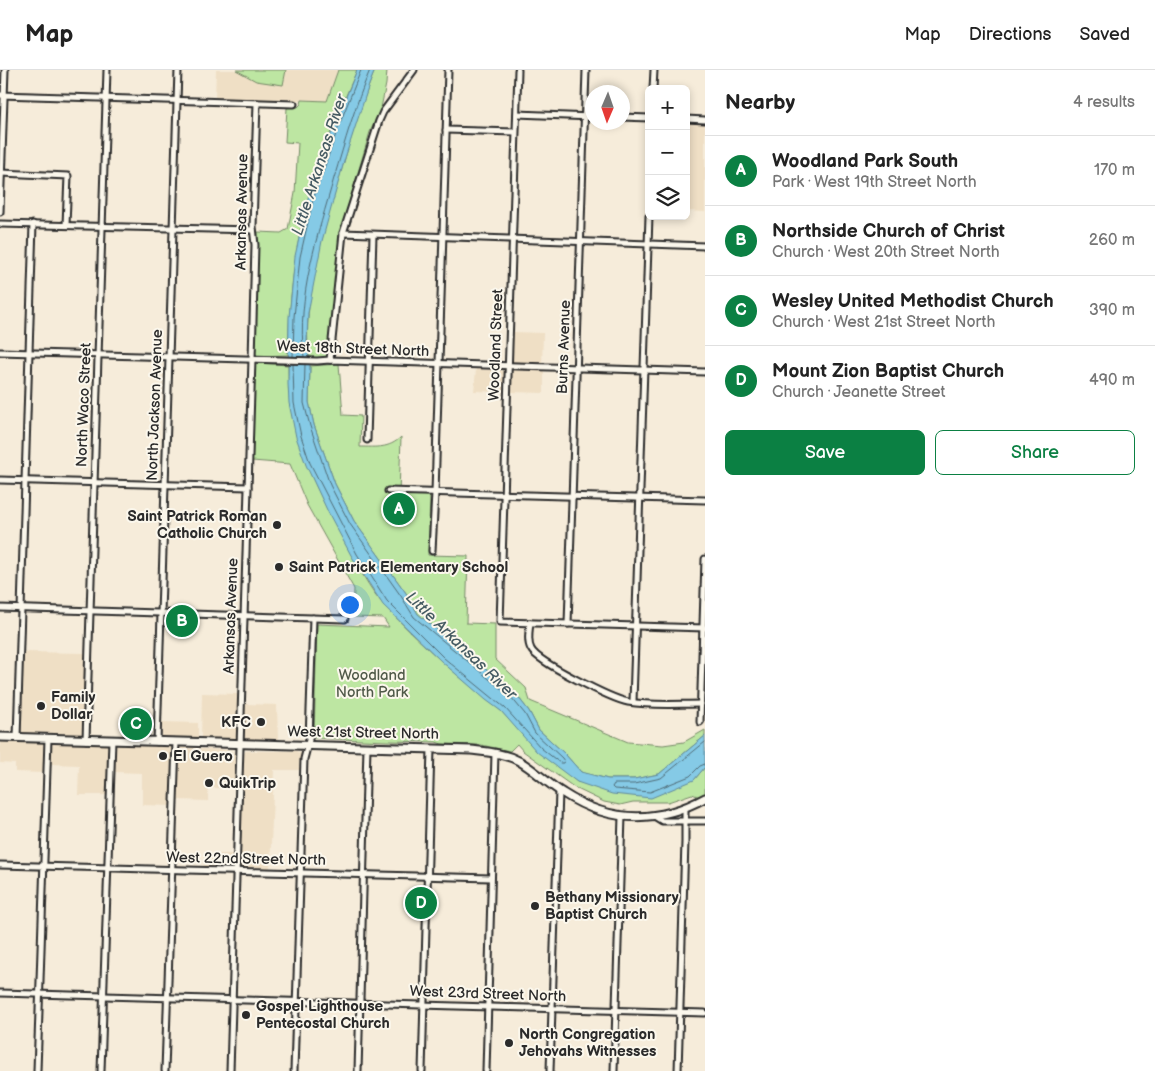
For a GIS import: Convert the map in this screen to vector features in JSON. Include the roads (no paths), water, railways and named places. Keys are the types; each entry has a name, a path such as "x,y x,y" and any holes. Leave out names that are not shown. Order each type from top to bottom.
{"main road":[{"name":"West 21st Street North","path":"0,737 471,750 495,753 519,761 559,791 582,805 598,811 622,816 654,816 685,808 705,798"}],"street":[{"path":"0,212 2,96 5,70"},
{"name":"North Waco Street","path":"86,740 107,70"},
{"name":"North Jackson Avenue","path":"157,742 178,70"},
{"path":"330,360 343,233 379,121 383,112 414,70"},
{"path":"432,551 448,70"},
{"name":"Woodland Street","path":"518,70 500,622 530,623"},
{"name":"Burns Avenue","path":"568,624 586,70"},
{"path":"653,85 654,70"},
{"path":"2,96 294,104"},
{"name":"Arkansas Avenue","path":"230,1071 252,359 257,103"},
{"path":"516,114 584,116"},
{"path":"630,118 645,118"},
{"path":"690,119 705,120"},
{"path":"446,130 515,132"},
{"path":"1,173 68,176 66,225"},
{"path":"633,702 649,220"},
{"path":"0,224 254,230"},
{"path":"17,738 33,224"},
{"path":"343,233 705,246"},
{"path":"367,440 373,235"},
{"name":"West 18th Street North","path":"0,352 705,372"},
{"path":"0,480 248,487"},
{"path":"388,491 705,500"},
{"path":"700,722 705,559"},
{"path":"0,608 345,619"},
{"path":"294,1071 304,760 309,740 313,618"},
{"path":"700,704 624,701 573,678 534,654 530,645 530,623 704,628"},
{"path":"37,1071 48,739"},
{"path":"101,1071 112,740"},
{"path":"165,1071 176,742"},
{"path":"358,1071 367,747"},
{"path":"422,1071 431,749"},
{"path":"486,1071 495,753"},
{"path":"550,1071 559,791"},
{"path":"678,1071 685,808"},
{"path":"614,1071 622,816"},
{"path":"654,816 662,821 705,821"},
{"name":"West 22nd Street North","path":"0,865 491,878"},
{"name":"West 23rd Street North","path":"0,993 705,1013"}],"water":[{"name":"Little Arkansas River","path":"357,70 375,70 345,158 322,241 308,313 309,402 314,425 335,484 354,521 406,593 418,614 515,693 529,711 539,730 581,772 608,779 634,779 659,774 705,736 705,767 694,780 651,798 612,794 577,782 537,752 501,711 441,661 383,605 352,557 328,512 306,465 296,437 289,403 289,317 295,256 308,198"}],"place":[{"name":"Woodland Park South","path":"399,509"},
{"name":"Saint Patrick Roman Catholic Church","path":"277,525"},
{"name":"Saint Patrick Elementary School","path":"279,567"},
{"name":"Northside Church of Christ","path":"182,621"},
{"name":"Family Dollar","path":"41,706"},
{"name":"KFC","path":"261,722"},
{"name":"Wesley United Methodist Church","path":"136,724"},
{"name":"El Guero","path":"163,756"},
{"name":"QuikTrip","path":"209,783"},
{"name":"Mount Zion Baptist Church","path":"421,903"},
{"name":"Bethany Missionary Baptist Church","path":"535,906"},
{"name":"Gospel Lighthouse Pentecostal Church","path":"246,1015"},
{"name":"North Congregation Jehovahs Witnesses","path":"509,1043"}],"park label":[{"name":"Woodland North Park","path":"372,684"}]}
